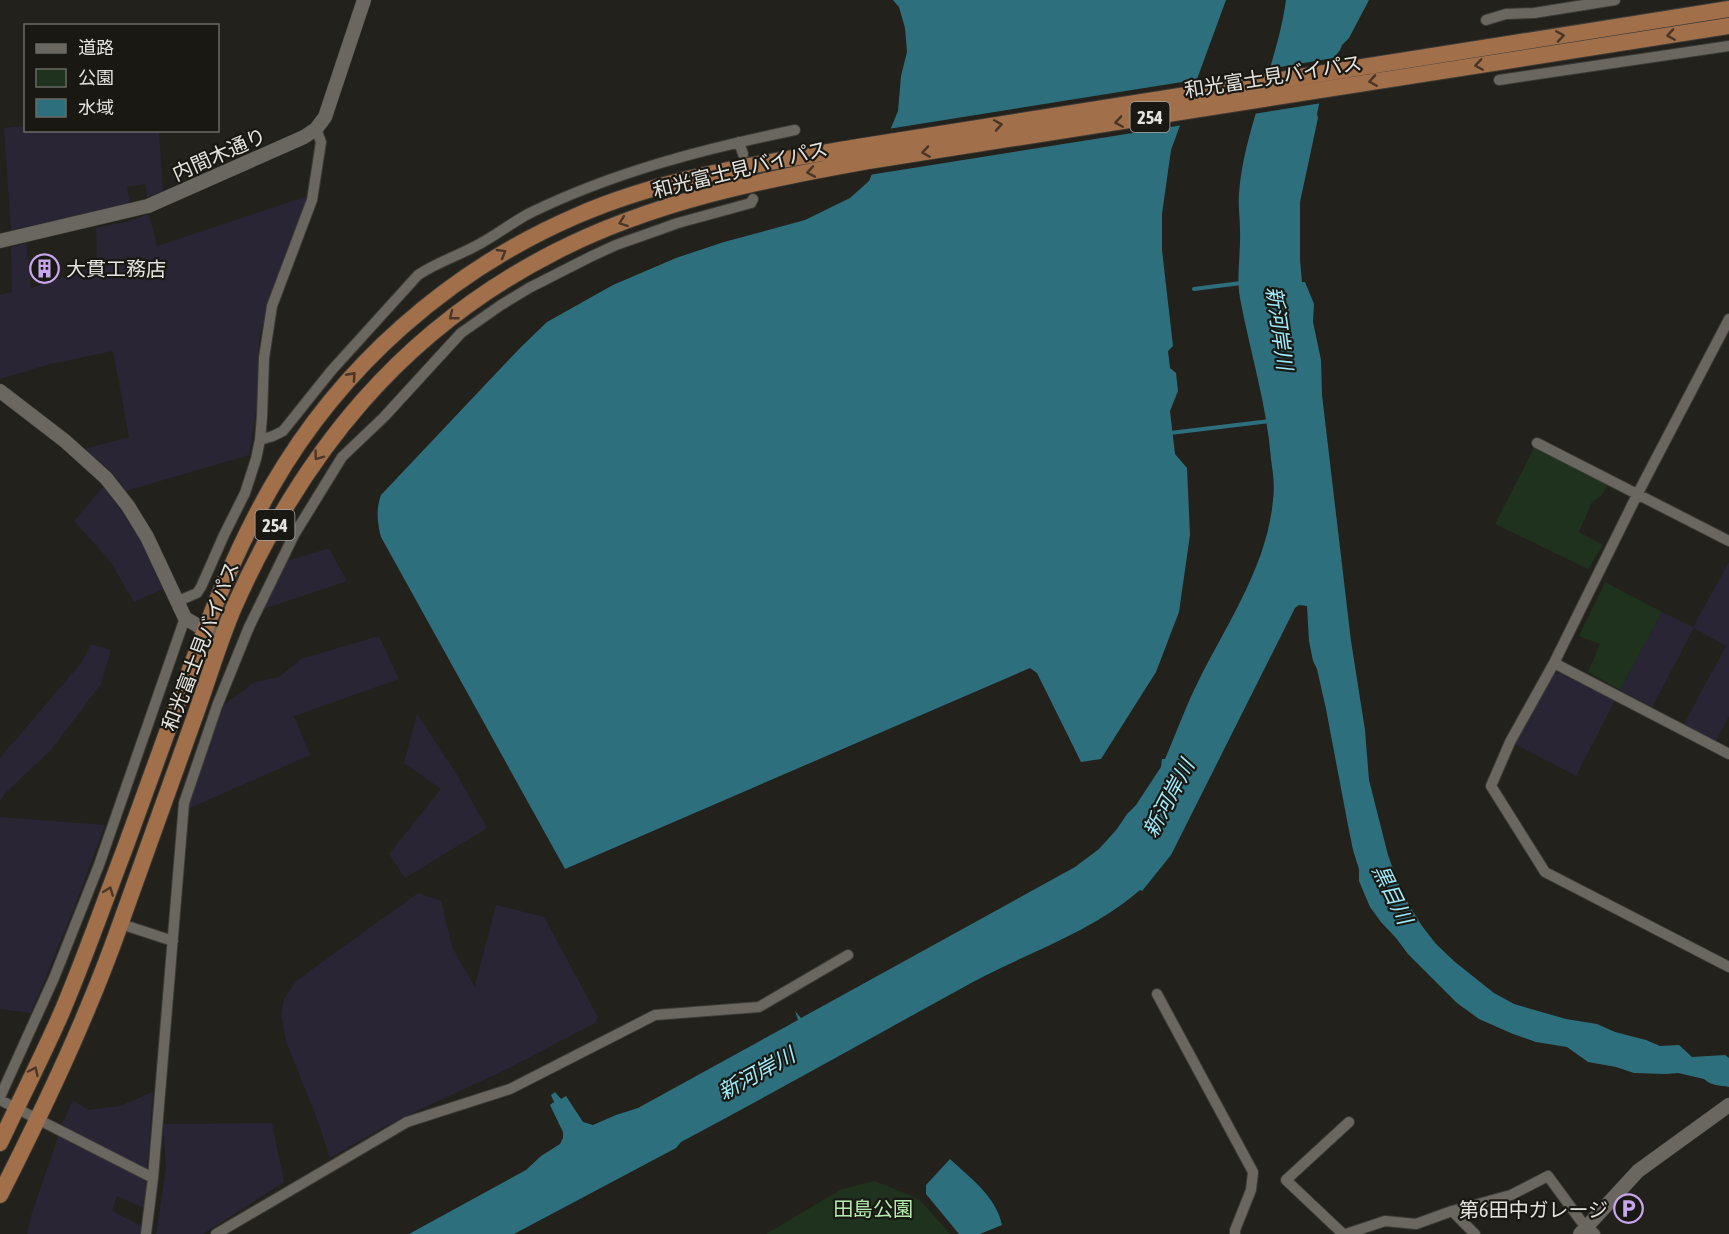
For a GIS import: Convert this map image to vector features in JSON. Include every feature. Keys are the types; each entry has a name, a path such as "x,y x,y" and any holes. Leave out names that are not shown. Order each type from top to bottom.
{"highway":[{"name":"和光富士見バイパス","path":"0,1143 61,1013 205,630 233,564 282,469 312,424 371,356 410,319 497,256 577,215 637,193 716,172 878,144 1729,9"},
{"name":"和光富士見バイパス","path":"0,1195 38,1120 98,986 232,612 261,551 295,490 348,417 384,377 423,340 466,307 549,255 598,232 674,204 787,176 868,161 1729,26"}],"street":[{"path":"176,602 197,593 201,587 252,476 260,440 264,358 272,306 312,200 321,142 316,129 325,117 364,0"},
{"path":"1486,20 1506,14 1533,13 1616,0"},
{"path":"1499,81 1729,46"},
{"name":"内間木通り","path":"0,241 148,206 294,142 316,129"},
{"path":"260,440 284,431 331,371 418,275 435,263 462,254 528,214 604,180 653,164 795,130"},
{"path":"739,142 743,154"},
{"path":"146,1234 153,1178 173,941 181,817 187,790 249,627 294,535 342,457 384,417 461,333 501,304 565,268 616,245 678,223 752,203 753,199"},
{"path":"1728,324 1638,493 1554,663 1510,742 1491,786 1545,872 1729,967"},
{"path":"0,391 65,441 112,485 147,537 185,618 223,637"},
{"path":"1537,443 1729,541"},
{"path":"153,1178 38,1120 0,1098 54,978 99,865 185,618"},
{"path":"1554,663 1729,754"},
{"path":"121,924 173,941"},
{"path":"216,1234 407,1122 510,1089 655,1015 759,1007 848,955"},
{"path":"1156,994 1253,1172 1251,1190 1235,1234"},
{"path":"1349,1122 1286,1180 1345,1234 1385,1221 1416,1224 1511,1194 1548,1176 1587,1232 1638,1171 1726,1107"},
{"path":"1452,1211 1475,1234"}],"shaded area":[{"path":"24,126 24,132 159,132 163,192 147,198 145,184 127,187 130,205 11,230 4,128"},
{"path":"308,196 259,337 256,412 249,455 126,491 108,469 84,449 129,437 113,351 50,364 0,379 0,295 12,292 11,247 26,243 31,288 97,266 96,228 149,214 157,246"},
{"path":"104,486 140,537 163,589 134,602 110,561 74,521"},
{"path":"329,548 347,581 263,609 284,562"},
{"path":"1729,562 1729,716 1716,741 1684,724 1726,646 1694,628 1652,707 1620,690 1662,612 1693,627"},
{"path":"379,636 399,679 294,716 310,755 190,808 190,798 203,757 224,705 253,683 279,677 301,659"},
{"path":"91,644 111,650 101,684 51,750 7,791 0,801 0,758 82,662"},
{"path":"1564,672 1615,700 1576,776 1515,744 1551,675"},
{"path":"417,714 457,775 487,828 405,878 389,854 441,789 404,763"},
{"path":"0,817 105,825 31,1013 0,1009"},
{"path":"418,893 441,901 452,947 476,989 476,981 496,905 544,917 598,1017 595,1023 507,1069 389,1124 330,1158 286,1041 281,1013 284,999 296,981"},
{"path":"153,1092 147,1170 63,1127 62,1124 73,1100 88,1110 120,1106"},
{"path":"272,1123 284,1182 203,1234 156,1234 166,1168 163,1124"},
{"path":"59,1134 146,1179 144,1208 117,1196 112,1211 143,1227 142,1234 27,1234"}],"green space":[{"path":"1535,446 1606,483 1607,486 1602,495 1592,502 1579,532 1603,545 1588,569 1495,524"},
{"path":"1605,582 1662,612 1620,690 1588,672 1600,644 1579,636"},
{"name":"田島公園","path":"875,1181 919,1199 950,1234 766,1234 842,1189"}],"water":[{"path":"893,0 1226,0 1171,150 1162,214 1162,250 1173,346 1168,351 1170,368 1176,373 1178,391 1170,411 1175,454 1187,468 1190,535 1179,612 1156,672 1101,759 1081,762 1037,673 1030,668 565,869 381,537 378,505 381,495 547,322 613,285 676,258 805,220 850,198 869,181 898,111 901,76 907,52 905,28 899,7"},
{"path":"1286,0 1369,0 1349,38 1332,60 1320,100 1300,202 1300,260 1302,282 1305,282 1314,304 1313,322 1321,360 1322,395 1351,641 1365,730 1369,780 1388,855 1398,883 1422,926 1436,944 1494,993 1514,1004 1566,1019 1597,1024 1660,1046 1679,1045 1692,1057 1725,1055 1729,1058 1729,1087 1678,1073 1634,1073 1588,1062 1567,1047 1536,1042 1513,1034 1479,1019 1457,1003 1408,954 1370,907 1359,881 1359,869 1353,850 1326,709 1309,641 1307,606 1299,605 1295,608 1171,855 1142,891 1140,890 1102,918 1081,930 973,982 681,1142 676,1148 514,1234 409,1234 526,1170 541,1156 560,1144 563,1132 550,1105 554,1102 551,1095 555,1092 561,1099 566,1096 583,1122 593,1125 638,1108 798,1020 795,1011 801,1018 1075,867 1099,849 1136,805 1161,767 1162,759 1165,759 1193,693 1244,595 1263,549 1269,525 1274,485 1266,419 1239,290 1239,198 1247,145 1276,49"},
{"path":"950,1159 988,1196 1002,1225 980,1234 959,1234 926,1194 926,1185"}],"pier":[{"path":"1339,57 1335,62 1322,103 1253,114 1268,69"},
{"path":"1201,79 1183,125 869,175 888,129"}],"waterway":[{"path":"1194,289 1241,283"},
{"path":"1170,433 1270,421"}],"place":[{"name":"大貫工務店","path":"45,268"},
{"name":"第6田中ガレージ","path":"1629,1209"}],"water label":[{"name":"新河岸川","path":"1280,328"},
{"name":"新河岸川","path":"1168,798"},
{"name":"黒目川","path":"1393,894"},
{"name":"新河岸川","path":"756,1073"}]}
